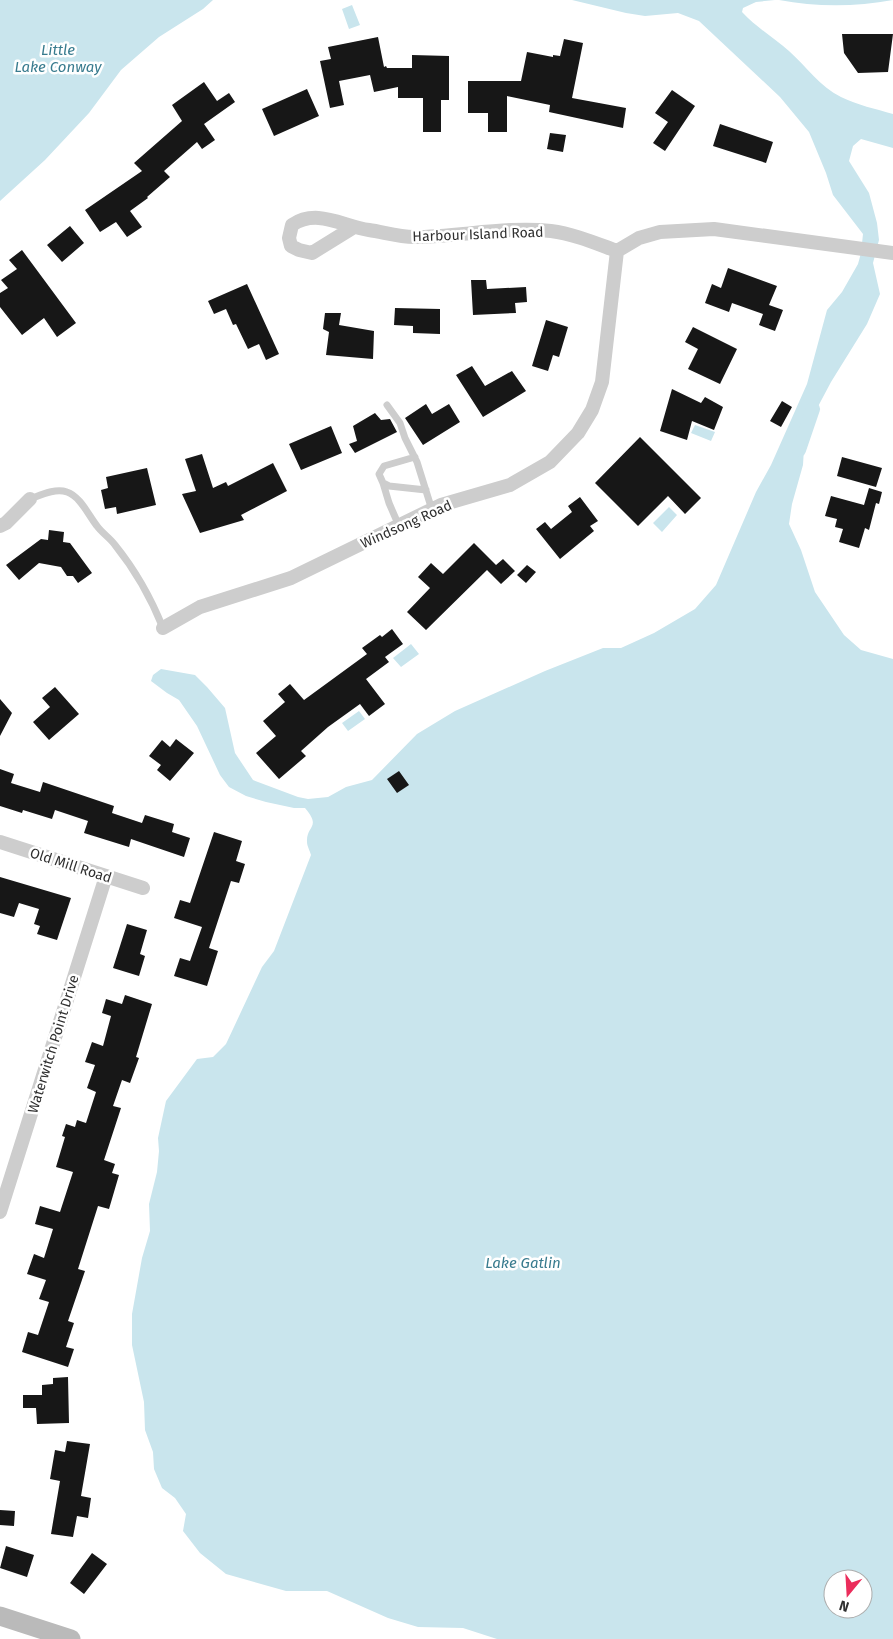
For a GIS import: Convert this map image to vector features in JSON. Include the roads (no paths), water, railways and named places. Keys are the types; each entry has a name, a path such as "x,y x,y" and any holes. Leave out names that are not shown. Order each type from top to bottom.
{"street":[{"name":"Harbour Island Road","path":"354,227 412,237 507,231 550,231 578,236 617,251"},
{"path":"617,251 639,238 660,232 714,229 893,253"},
{"name":"Windsong Road","path":"162,628 200,607 291,578 441,505 510,485 550,462 578,433 592,410 602,382 617,251"},
{"path":"0,526 6,523 30,499"},
{"name":"Old Mill Road","path":"0,842 143,888"},
{"name":"Waterwitch Point Drive","path":"0,1212 106,876"},
{"path":"0,1616 71,1639"}],"lane":[{"path":"387,405 400,423 432,510"},
{"path":"399,526 379,474 384,466 414,457"},
{"path":"383,483 389,486 426,490"},
{"path":"30,499 58,491 67,492 75,496 98,528 114,543 129,562 151,598 162,628"}],"water":[{"name":"Little Lake Conway","path":"0,0 213,0 203,9 159,37 121,70 89,113 45,160 0,201"},
{"name":"Lake Gatlin","path":"572,0 775,0 756,2 743,8 742,12 789,51 833,93 867,107 893,114 893,148 861,139 853,146 849,161 869,193 877,223 879,240 873,263 880,294 867,324 831,382 805,431 803,465 792,504 789,524 801,550 815,592 844,635 861,650 893,659 893,1639 497,1639 463,1628 418,1627 388,1618 327,1591 286,1591 226,1574 200,1553 183,1531 186,1514 175,1498 162,1488 154,1469 153,1452 145,1430 144,1402 132,1345 132,1314 142,1258 150,1231 149,1204 157,1172 158,1138 166,1101 197,1059 213,1057 226,1044 262,967 274,951 311,855 307,845 307,836 313,823 305,808 294,808 266,802 246,796 229,787 220,775 197,726 179,700 151,681 153,675 161,669 195,675 225,708 235,753 253,780 308,799 328,797 346,787 372,780 417,734 455,711 545,671 603,648 621,648 654,633 695,609 716,585 756,492 771,465 807,384 827,310 842,292 858,264 863,234 833,195 809,132 780,97 699,21 678,13 645,16"},
{"path":"779,0 893,0 836,5 807,4"},
{"path":"352,5 360,25 349,29 342,9"},
{"path":"695,425 715,432 711,441 691,433"},
{"path":"669,507 677,515 662,532 653,523"},
{"path":"411,644 419,654 401,667 393,658"},
{"path":"359,711 365,719 348,731 342,723"}],"waterway":[{"path":"799,450 813,409"}]}
